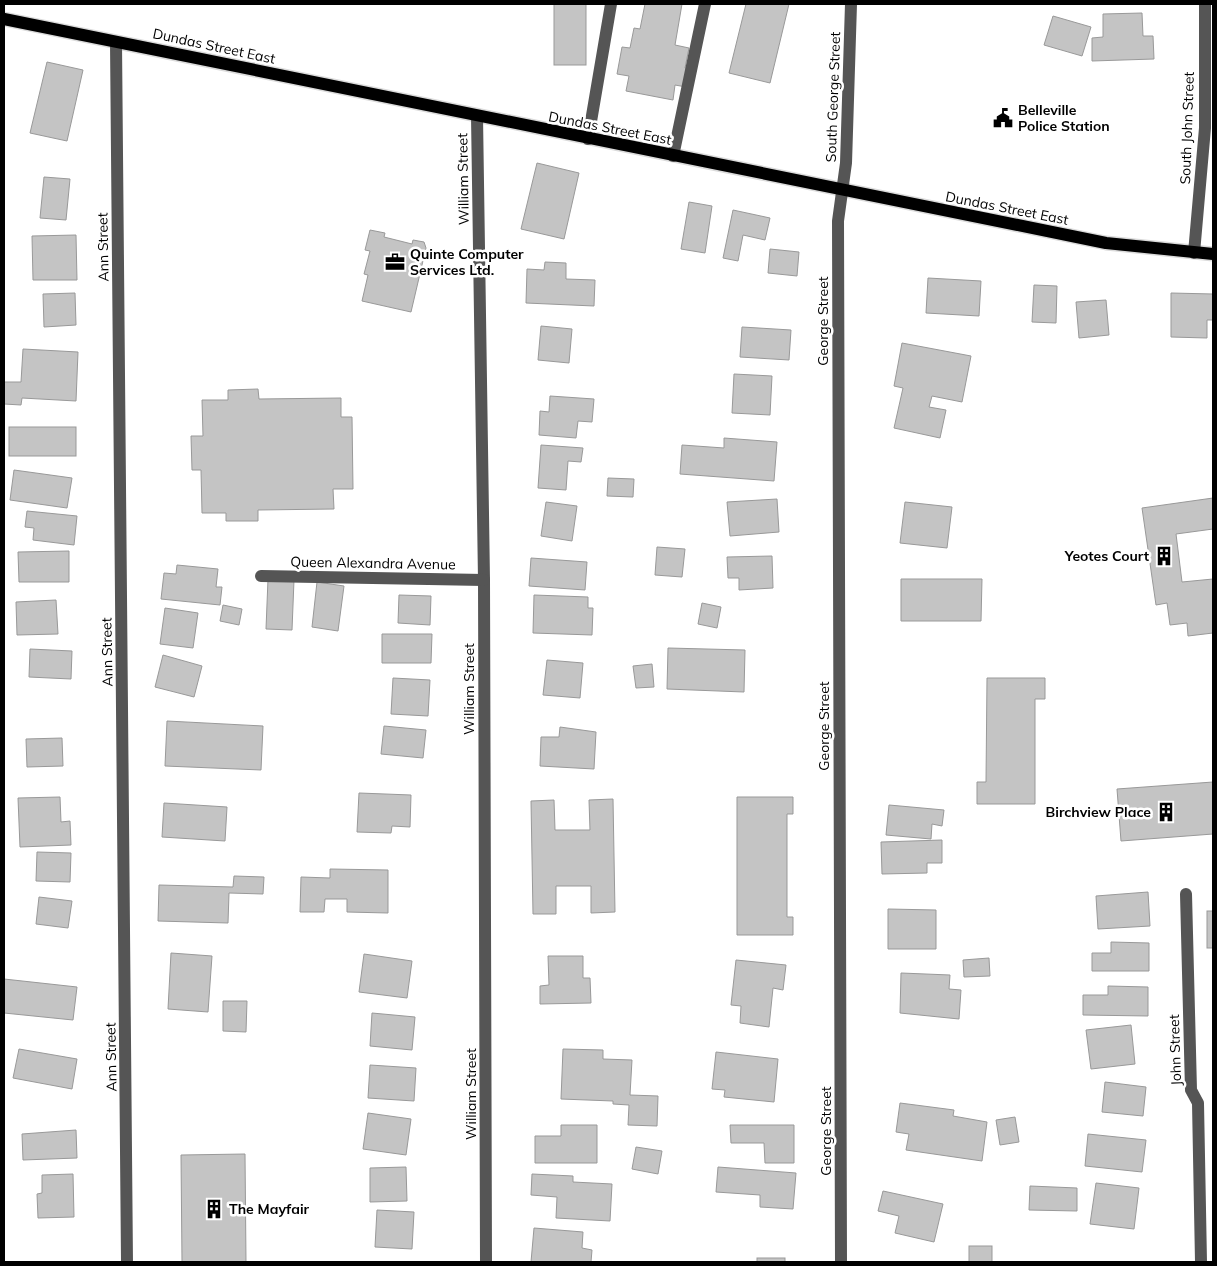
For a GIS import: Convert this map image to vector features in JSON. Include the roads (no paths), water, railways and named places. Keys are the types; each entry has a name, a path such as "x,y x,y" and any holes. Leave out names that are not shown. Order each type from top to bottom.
{"main road":[{"name":"Dundas Street East","path":"4,19 842,191 1106,243 1213,254"}],"street":[{"path":"588,139 611,4"},
{"path":"672,156 705,4"},
{"name":"South George Street","path":"842,191 846,162 851,4"},
{"name":"South John Street","path":"1194,253 1205,128 1205,4"},
{"name":"Ann Street","path":"116,42 127,1262"},
{"name":"William Street","path":"477,116 484,580 486,1262"},
{"name":"George Street","path":"841,1262 838,221 842,191"},
{"name":"Queen Alexandra Avenue","path":"261,576 484,580"},
{"name":"John Street","path":"1186,894 1191,1090 1198,1103 1201,1262"}],"place":[{"name":"Belleville Police Station","path":"1003,118"},
{"name":"Quinte Computer Services Ltd.","path":"395,262"},
{"name":"Yeotes Court","path":"1164,556"},
{"name":"Birchview Place","path":"1166,812"},
{"name":"The Mayfair","path":"214,1209"}]}
